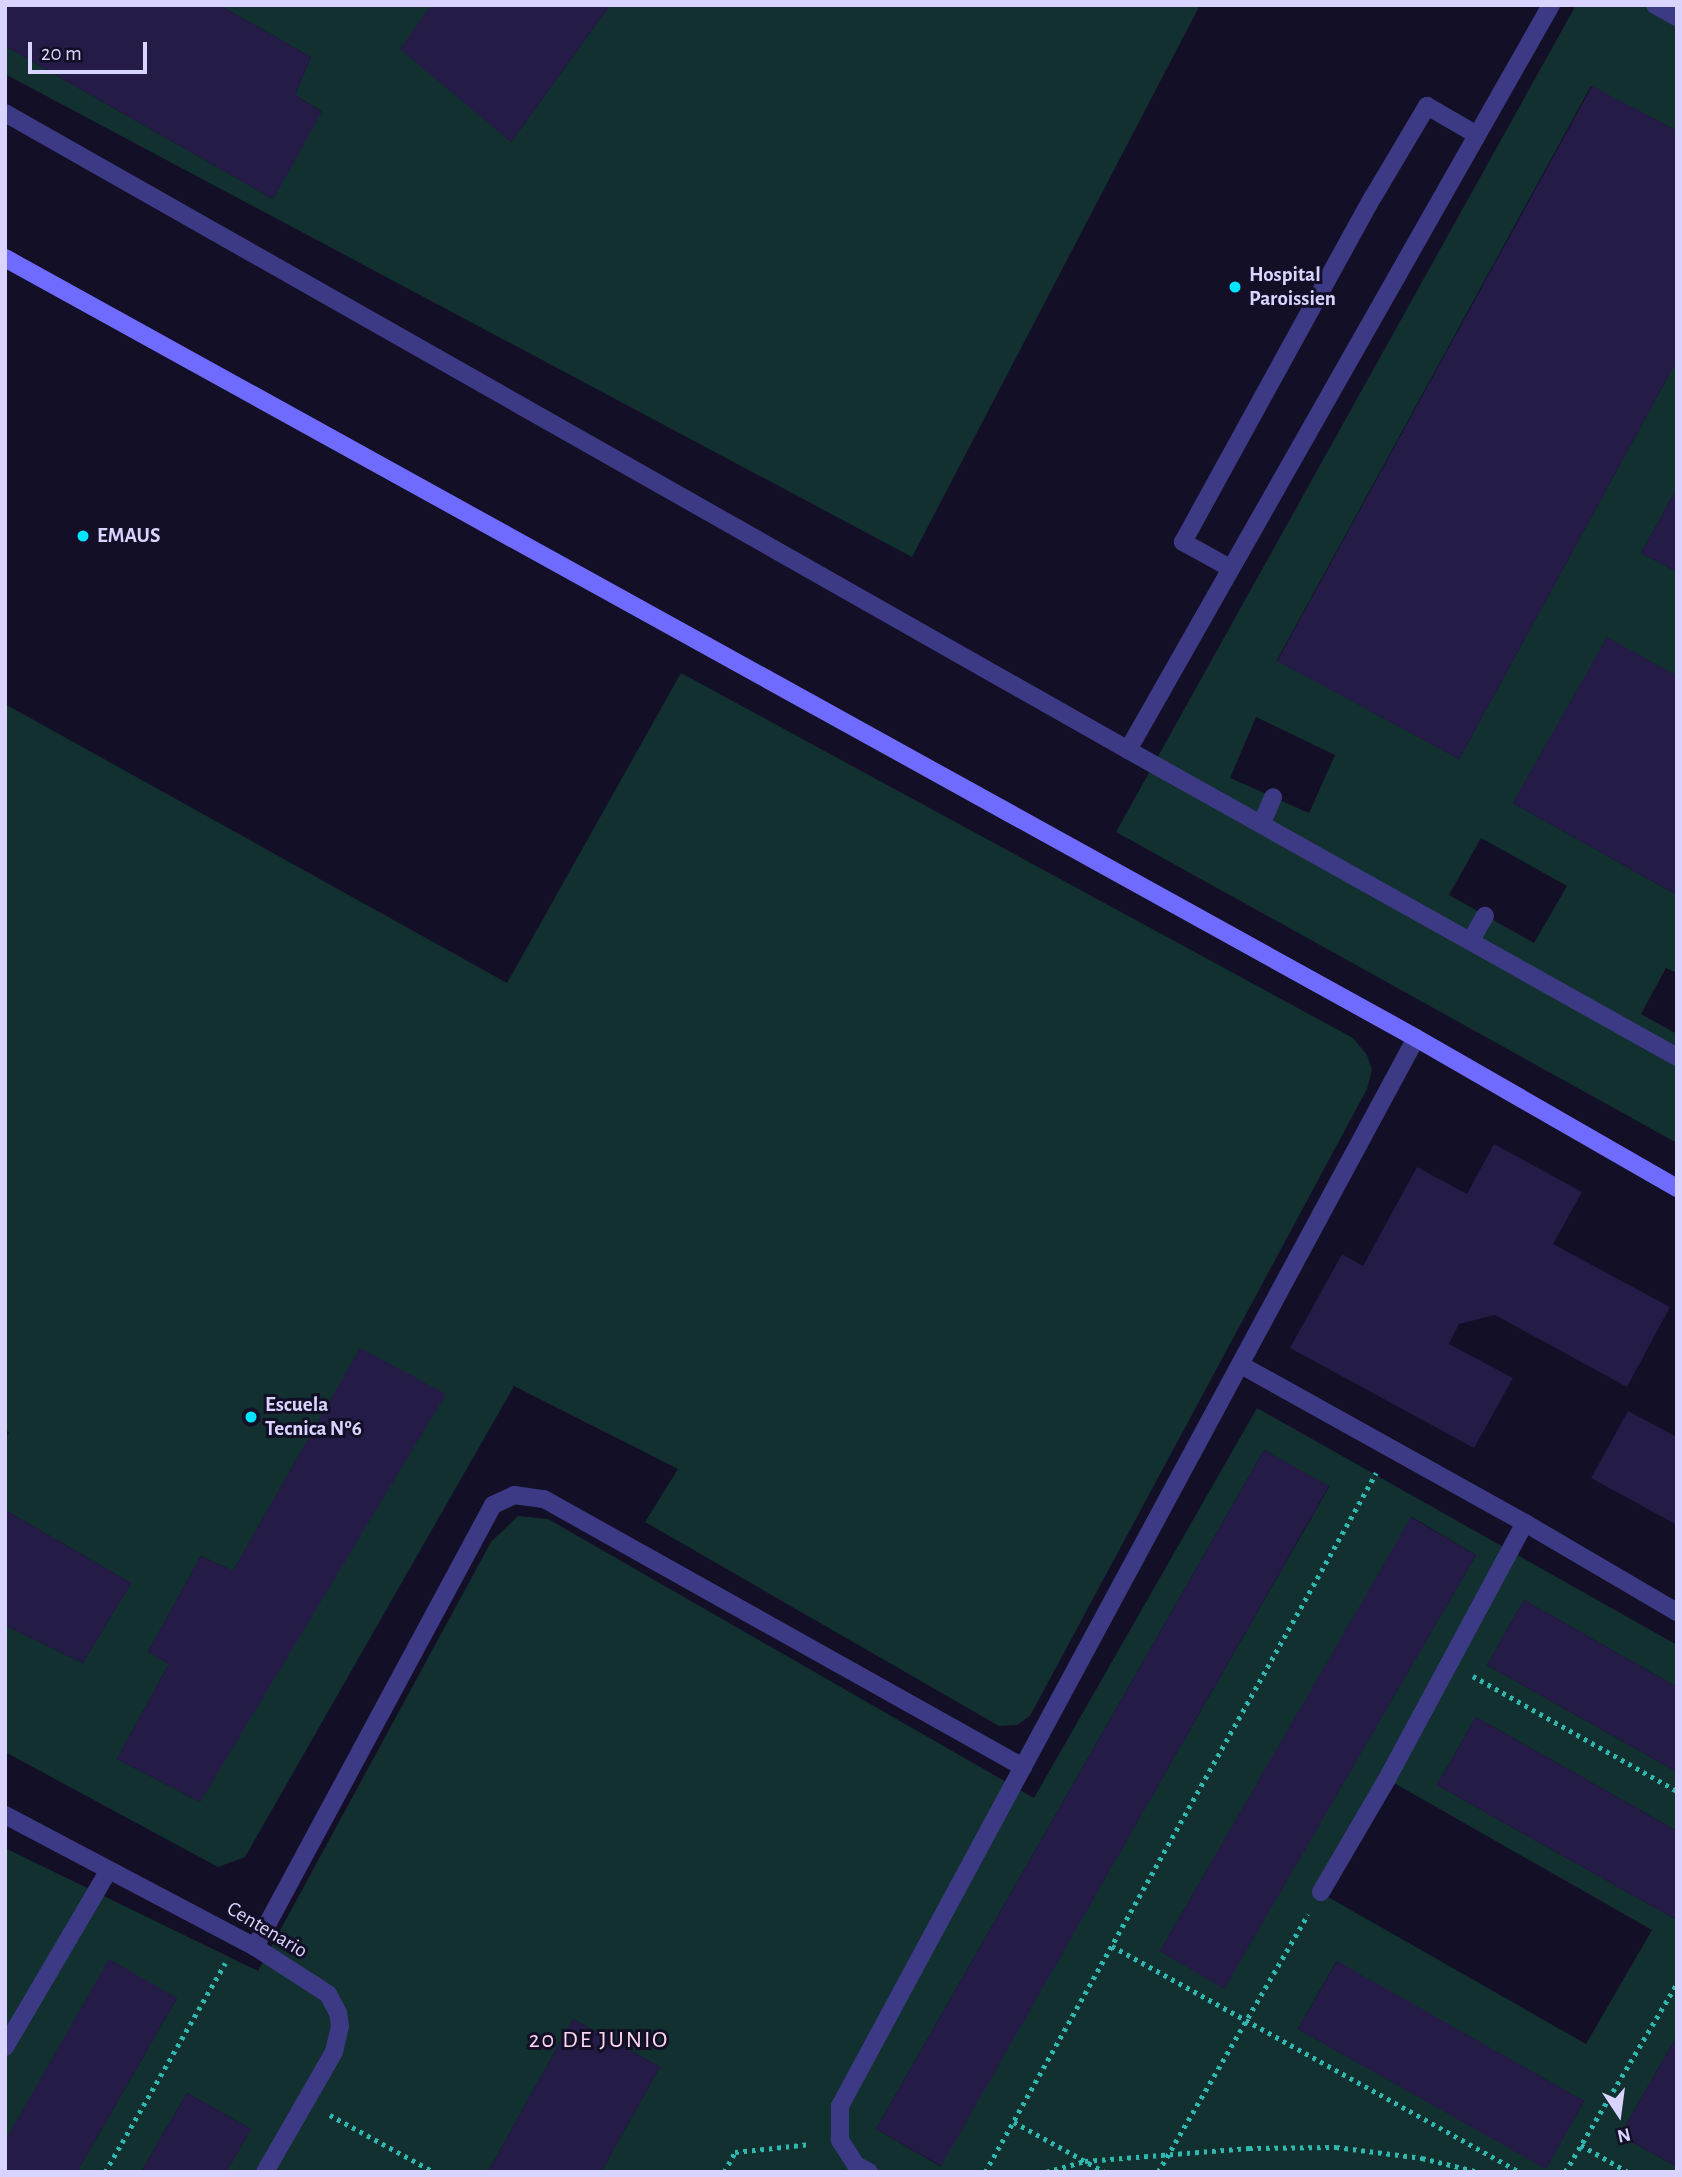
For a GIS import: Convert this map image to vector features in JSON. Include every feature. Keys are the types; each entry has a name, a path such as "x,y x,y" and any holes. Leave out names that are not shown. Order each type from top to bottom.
{"street":[{"path":"1128,750 1551,5"},
{"path":"1655,5 1677,18"},
{"path":"1230,568 1183,542 1373,197 1427,106 1476,135"},
{"path":"5,113 1128,750 1677,1057"},
{"path":"5,258 1416,1038 1677,1188"},
{"path":"1262,823 1273,797"},
{"path":"1471,940 1485,916"},
{"path":"869,2172 856,2165 840,2140 840,2106 1416,1038"},
{"path":"1241,1365 1525,1523 1677,1612"},
{"path":"247,1942 493,1505 514,1495 544,1499 1023,1767"},
{"path":"1321,1892 1387,1779 1525,1523"},
{"name":"Centenario","path":"5,1815 247,1942 328,1994 338,2013 340,2026 334,2052 265,2172"},
{"path":"5,2047 109,1870"}],"path":[{"path":"985,2172 1390,1448"},
{"path":"1448,1662 1677,1791"},
{"path":"1158,2172 1321,1892"},
{"path":"105,2172 247,1942"},
{"path":"1112,1946 1521,2172"},
{"path":"1564,2172 1677,1983"},
{"path":"305,2102 433,2172"},
{"path":"1014,2122 1105,2172"},
{"path":"724,2172 735,2152 840,2140"},
{"path":"1581,2145 1629,2172"},
{"path":"1046,2172 1085,2161 1248,2148 1336,2147 1422,2158 1479,2172"}],"green space":[{"path":"219,5 431,5 511,142 610,5 1200,5 912,557 5,74 5,46 273,199 321,111 295,95 311,57"},
{"path":"1576,5 1677,5 1677,131 1591,86 1277,660 1459,759 1677,360 1677,488 1641,553 1677,572 1677,676 1607,638 1513,803 1677,895 1677,973 1666,968 1641,1014 1677,1034 1677,1143 1116,832","holes":["1256,717 1335,755 1309,813 1230,778","1481,838 1567,886 1534,943 1449,895"]},
{"path":"681,673 1353,1038 1367,1055 1372,1070 1367,1089 1030,1716 1017,1725 999,1726 645,1522 678,1469 514,1386 245,1857 218,1867 5,1752 5,1625 83,1663 131,1583 5,1510 5,1440 9,1432 5,1430 5,704 507,983","holes":["360,1349 200,1802 117,1759 169,1664 148,1652 201,1556 233,1571"]},
{"path":"1257,1408 1677,1645 1677,1687 1524,1600 1487,1665 1677,1772 1677,1831 1476,1717 1437,1785 1677,1920 1677,2036 1620,2135 1677,2167 1677,2172 601,2172 660,2067 573,2019 488,2172 226,2172 251,2129 187,2093 141,2172 77,2172 177,1998 5,2141 5,1848 258,1971 491,1542 518,1516 548,1519 1034,1798","holes":["1264,1450 1329,1487 940,2166 876,2129","1412,1517 1476,1555 1224,1988 1160,1951","1387,1779 1652,1930 1586,2044 1321,1893","1336,1962 1584,2101 1546,2168 1298,2029"]}],"building":[{"path":"6,5 219,5 311,57 295,95 322,112 273,199 5,46"},
{"path":"431,5 610,5 511,142 400,49"},
{"path":"1592,86 1677,131 1677,360 1459,759 1277,661"},
{"path":"1677,488 1677,572 1641,553"},
{"path":"1607,637 1677,676 1677,895 1513,803"},
{"path":"1494,1144 1582,1192 1553,1244 1670,1307 1627,1387 1495,1315 1459,1324 1449,1344 1513,1378 1474,1448 1290,1348 1342,1254 1363,1266 1417,1167 1467,1194"},
{"path":"360,1348 446,1394 200,1802 117,1759 169,1664 148,1652 201,1556 233,1571"},
{"path":"1628,1411 1677,1437 1677,1525 1591,1478"},
{"path":"1264,1450 1329,1486 941,2166 876,2129"},
{"path":"5,1510 131,1583 83,1663 5,1625"},
{"path":"1411,1517 1476,1555 1224,1989 1160,1951"},
{"path":"1524,1600 1677,1687 1677,1772 1487,1665"},
{"path":"1476,1717 1677,1831 1677,1920 1437,1785"},
{"path":"109,1959 177,1998 77,2172 5,2172 5,2141"},
{"path":"1337,1961 1584,2101 1546,2169 1298,2029"},
{"path":"573,2019 660,2067 601,2172 488,2172"},
{"path":"1677,2036 1677,2167 1620,2135"},
{"path":"187,2093 251,2129 226,2172 141,2172"}],"place":[{"name":"Hospital Paroissien","path":"1235,287"},
{"name":"EMAUS","path":"83,536"},
{"name":"Escuela Tecnica Nº6","path":"251,1417"}],"district":[{"name":"20 DE JUNIO","path":"599,2041"}]}
